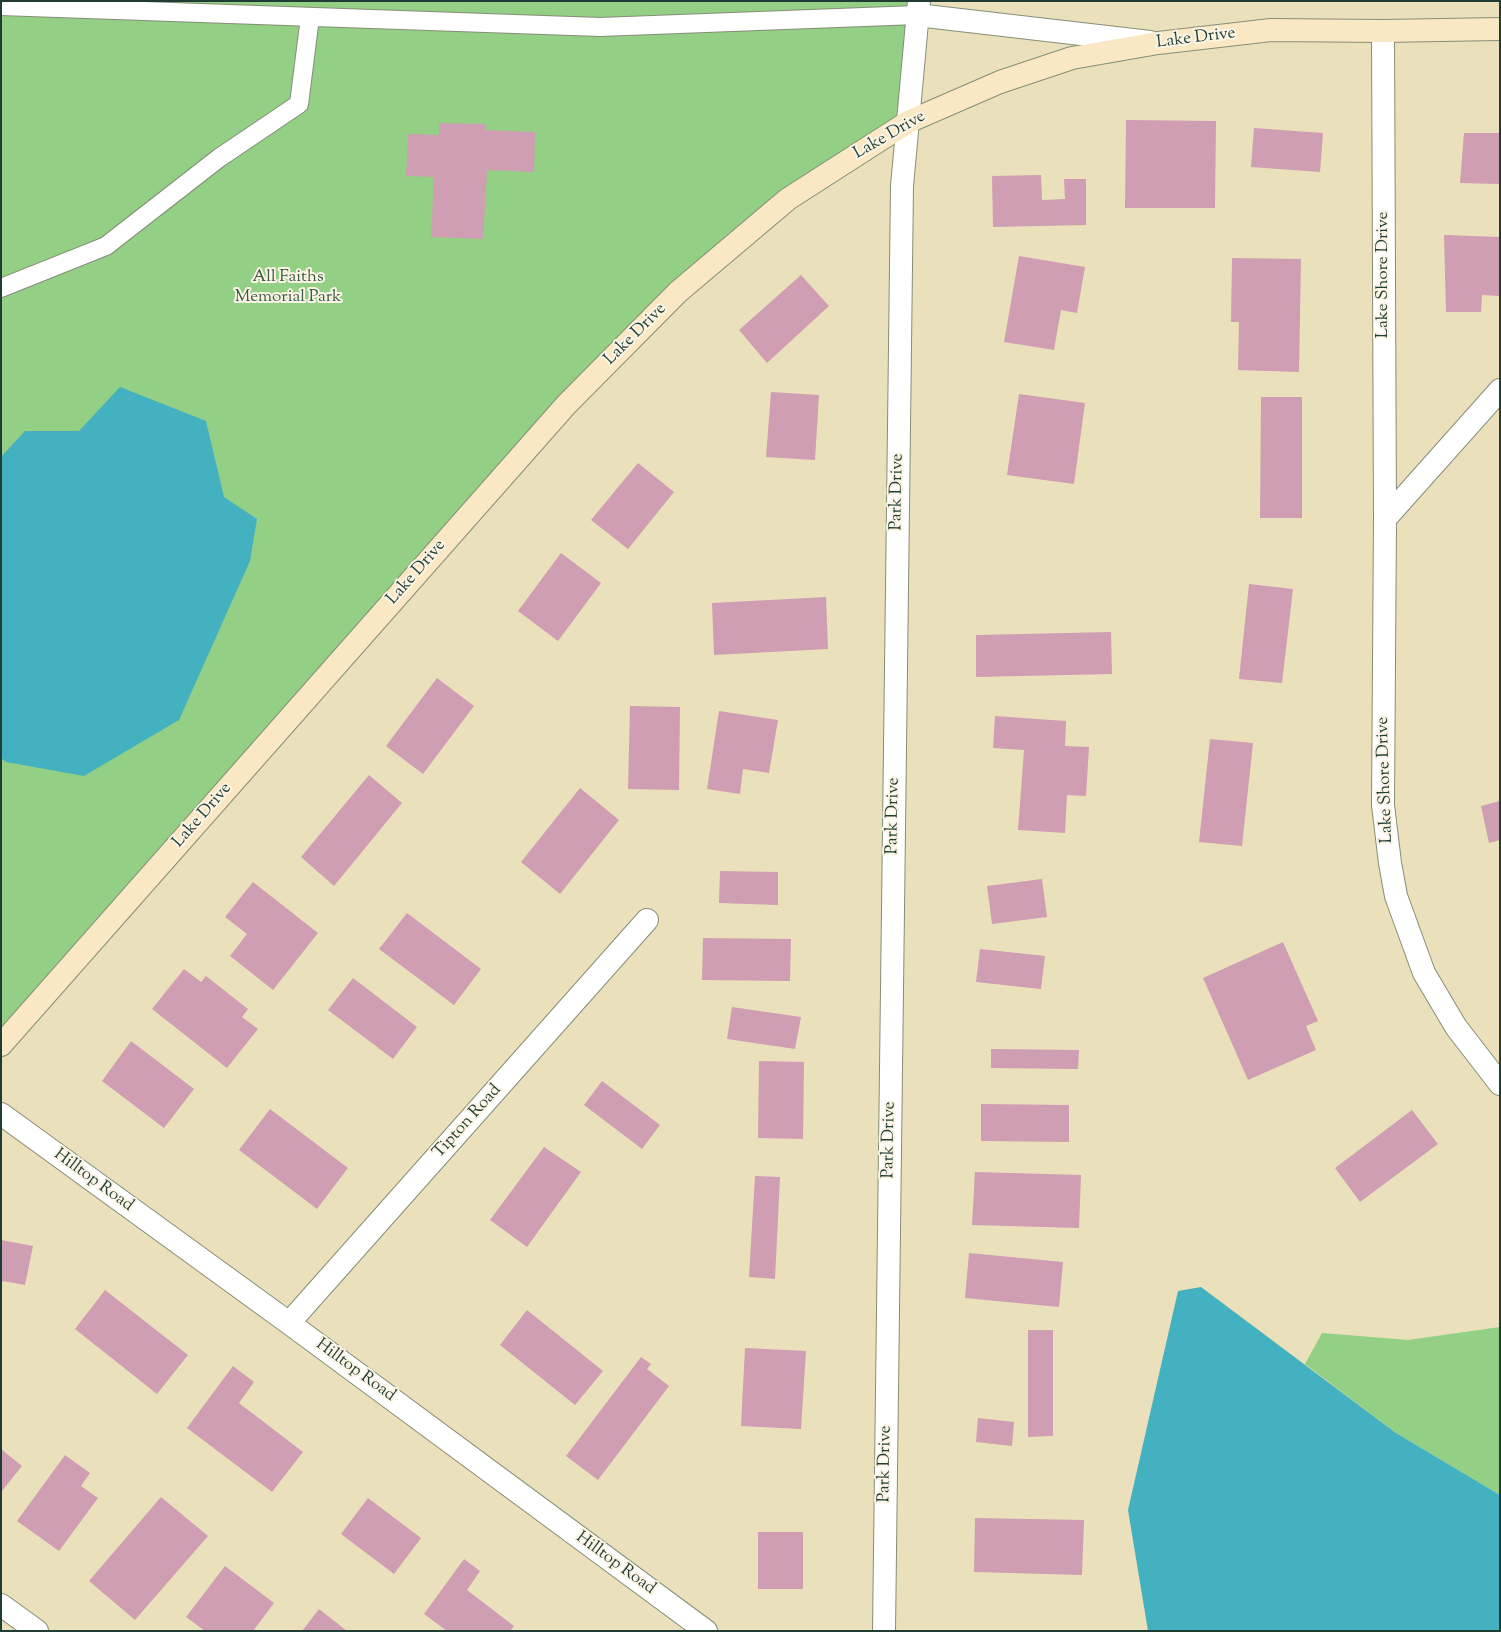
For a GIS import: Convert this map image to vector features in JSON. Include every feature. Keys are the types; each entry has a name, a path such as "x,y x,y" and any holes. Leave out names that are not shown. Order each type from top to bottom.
{"street":[{"path":"918,8 1158,43"},
{"name":"Park Drive","path":"884,1631 902,186 918,8"},
{"name":"Lake Drive","path":"1,1045 566,405 678,292 788,198 908,122 1000,82 1072,58 1158,43 1271,30 1383,31 1500,29"},
{"name":"Lake Shore Drive","path":"1383,31 1385,519 1384,805 1390,863 1396,896 1424,973 1456,1027 1500,1084"},
{"path":"1385,519 1500,390"},
{"name":"Tipton Road","path":"289,1323 646,920"},
{"name":"Hilltop Road","path":"1,1114 289,1323 706,1631"},
{"path":"1,1605 37,1631"}],"lane":[{"path":"1,6 600,27 918,8"},
{"path":"1,288 106,246 219,158 299,104 310,17"}],"green space":[{"name":"All Faiths Memorial Park","path":"1,1 920,1 908,122 678,292 1,1044"},
{"path":"1500,1327 1500,1495 1396,1433 1305,1364 1322,1333 1408,1340"}],"water":[{"path":"120,387 206,421 224,497 257,519 250,561 179,720 84,776 6,762 1,758 1,457 25,431 79,431"},
{"path":"1201,1287 1396,1433 1500,1495 1500,1631 1148,1631 1128,1510 1178,1291"}],"building":[{"path":"1126,120 1216,121 1215,208 1125,208"},
{"path":"439,123 485,124 485,130 535,132 534,172 487,170 483,239 431,237 434,177 406,176 408,134 439,135"},
{"path":"1254,128 1323,133 1320,172 1251,167"},
{"path":"1464,133 1500,133 1500,184 1460,183"},
{"path":"1041,175 1042,200 1065,199 1064,179 1086,179 1086,225 993,227 992,176"},
{"path":"1444,235 1500,237 1500,296 1482,295 1481,312 1446,312"},
{"path":"1019,256 1085,267 1077,313 1061,310 1054,350 1004,342"},
{"path":"1232,258 1301,259 1299,372 1238,370 1239,322 1231,322"},
{"path":"801,275 829,306 767,363 739,330"},
{"path":"771,392 819,395 815,460 766,457"},
{"path":"1019,394 1085,403 1074,484 1007,475"},
{"path":"1261,397 1302,397 1302,518 1260,518"},
{"path":"638,463 674,492 628,549 591,520"},
{"path":"561,553 601,583 558,641 518,611"},
{"path":"1249,584 1293,589 1282,683 1239,679"},
{"path":"826,597 828,649 714,655 712,603"},
{"path":"1111,632 1112,674 976,677 976,635"},
{"path":"437,678 474,706 423,774 386,746"},
{"path":"630,706 680,707 679,790 628,789"},
{"path":"719,711 778,720 769,773 743,769 740,794 707,789"},
{"path":"995,716 1066,721 1065,746 1089,747 1086,796 1067,795 1065,833 1018,830 1024,750 993,748"},
{"path":"1210,739 1253,743 1242,846 1199,842"},
{"path":"369,775 402,803 334,886 301,857"},
{"path":"580,788 619,820 560,894 521,862"},
{"path":"1500,801 1500,840 1489,843 1481,806"},
{"path":"720,871 778,872 778,905 719,903"},
{"path":"1042,879 1047,917 992,924 987,886"},
{"path":"253,882 318,933 273,990 230,956 247,934 225,917"},
{"path":"407,913 481,969 454,1005 379,949"},
{"path":"703,938 791,939 790,981 702,980"},
{"path":"1283,942 1318,1021 1306,1026 1316,1050 1248,1080 1203,978"},
{"path":"980,949 1045,956 1041,989 976,982"},
{"path":"184,969 201,982 206,976 248,1009 242,1017 258,1029 227,1068 152,1009"},
{"path":"353,978 417,1027 393,1059 328,1010"},
{"path":"732,1007 801,1017 795,1049 727,1039"},
{"path":"131,1041 194,1089 164,1128 102,1081"},
{"path":"991,1049 1079,1050 1078,1069 991,1068"},
{"path":"759,1061 804,1062 803,1139 758,1138"},
{"path":"602,1081 660,1125 642,1149 584,1105"},
{"path":"981,1104 1069,1105 1069,1142 981,1141"},
{"path":"270,1109 348,1168 317,1209 239,1150"},
{"path":"1412,1110 1438,1144 1360,1202 1335,1168"},
{"path":"544,1147 581,1172 527,1247 490,1220"},
{"path":"975,1172 1081,1175 1079,1228 972,1225"},
{"path":"755,1176 780,1177 775,1279 749,1277"},
{"path":"1,1240 33,1246 25,1285 3,1281 1,1285"},
{"path":"969,1253 1063,1262 1059,1307 965,1298"},
{"path":"105,1290 188,1355 157,1394 75,1329"},
{"path":"527,1310 603,1371 575,1405 500,1345"},
{"path":"1028,1330 1053,1330 1053,1436 1028,1437"},
{"path":"745,1348 806,1351 801,1429 741,1426"},
{"path":"641,1357 651,1364 647,1369 669,1386 598,1480 566,1456"},
{"path":"233,1366 254,1382 239,1403 303,1452 272,1492 187,1428"},
{"path":"978,1418 1014,1422 1012,1446 976,1442"},
{"path":"1,1449 22,1466 1,1492"},
{"path":"65,1455 90,1473 81,1486 98,1498 59,1551 17,1521"},
{"path":"161,1497 208,1536 135,1620 89,1581"},
{"path":"368,1498 421,1538 394,1574 341,1534"},
{"path":"975,1518 1084,1520 1082,1575 974,1572"},
{"path":"758,1532 803,1532 803,1589 758,1589"},
{"path":"464,1559 480,1571 467,1590 514,1626 510,1631 447,1631 424,1614"},
{"path":"225,1566 274,1603 253,1631 205,1631 186,1617"},
{"path":"319,1609 347,1631 302,1631"}]}
